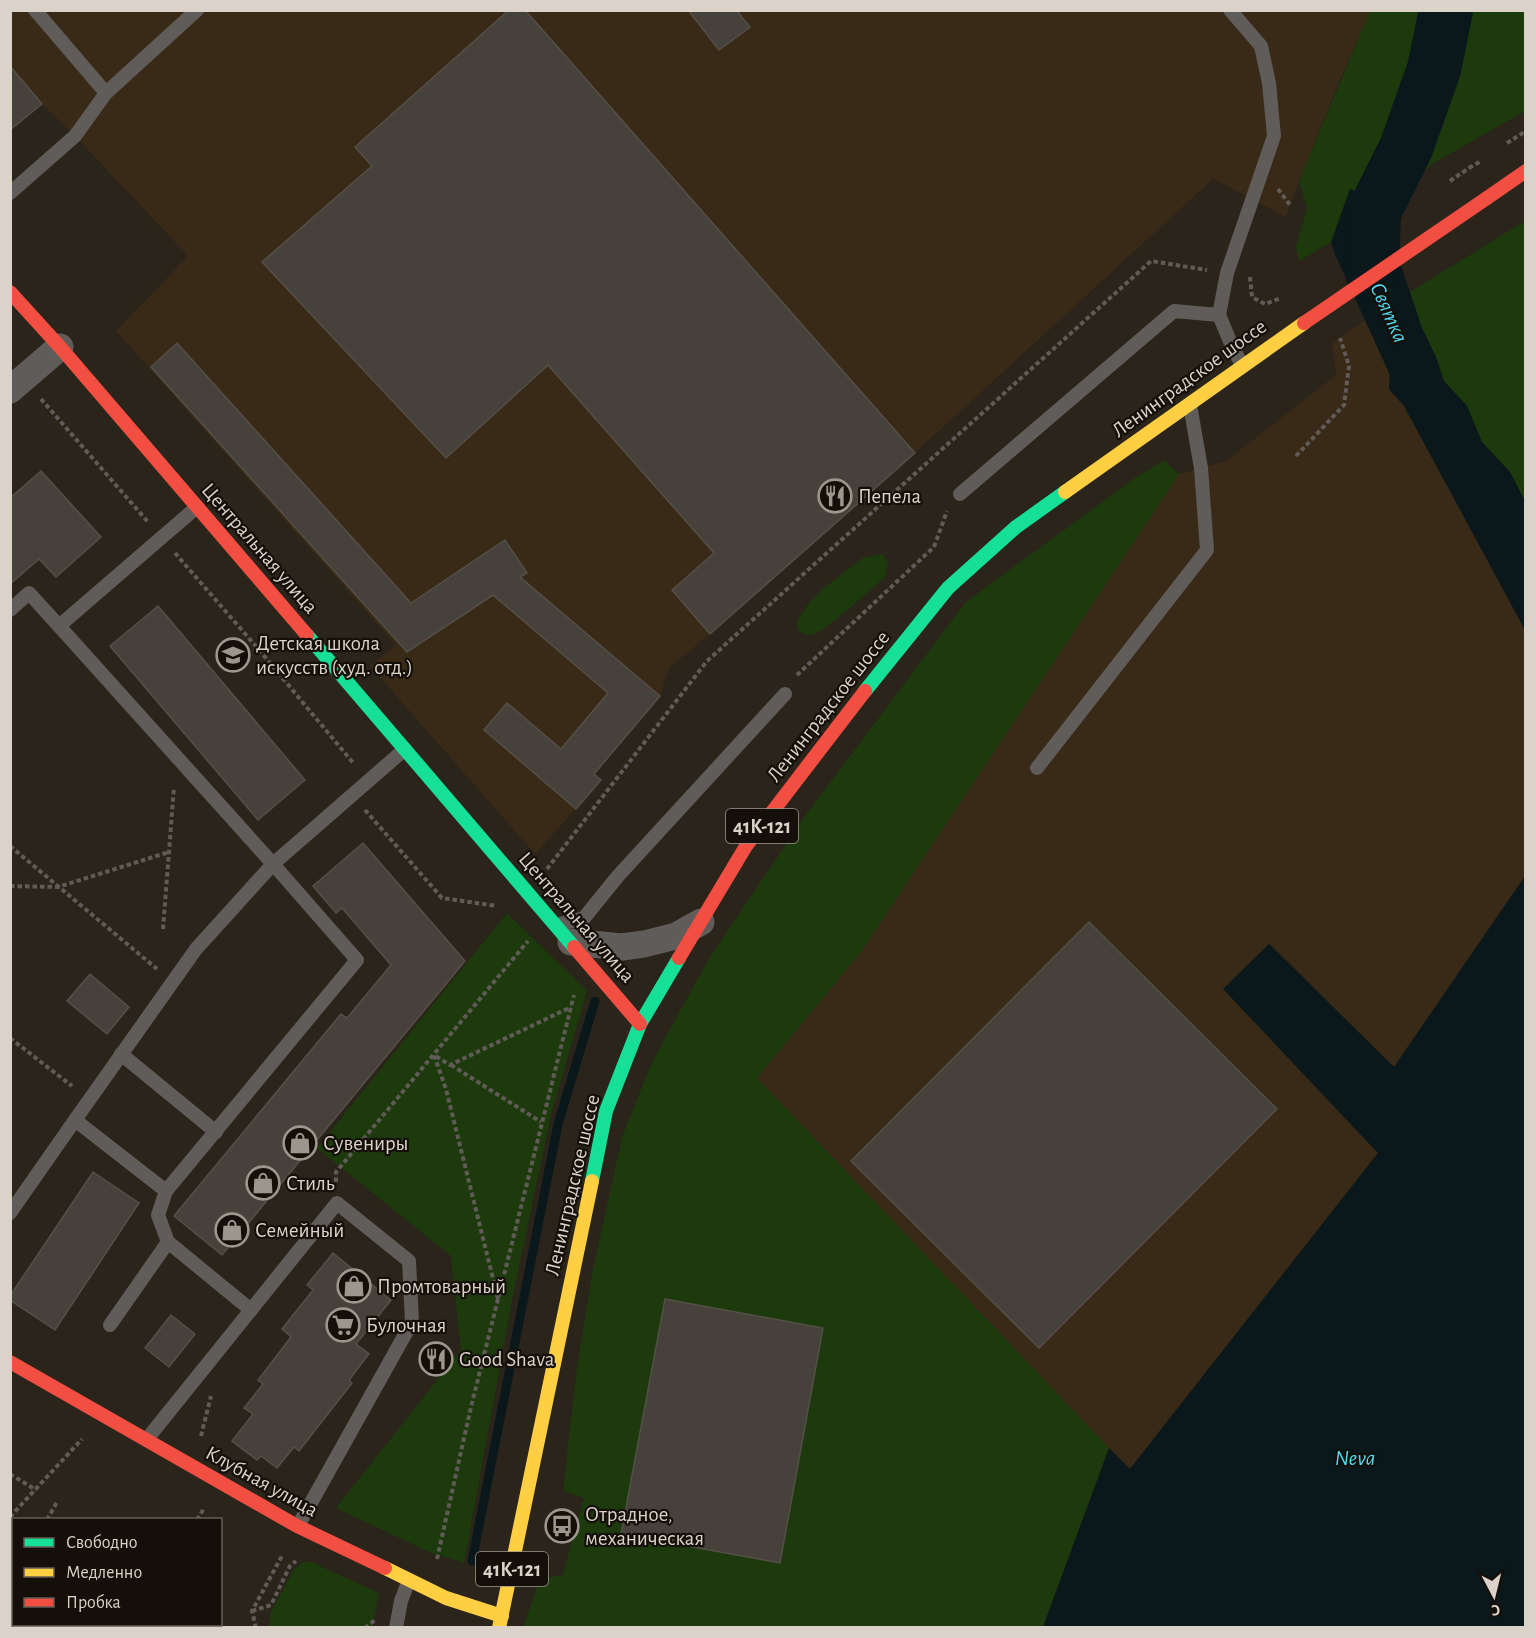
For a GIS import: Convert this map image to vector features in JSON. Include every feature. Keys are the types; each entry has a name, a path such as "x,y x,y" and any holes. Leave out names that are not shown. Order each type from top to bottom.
{"main road":[{"name":"Ленинградское шоссе","path":"500,1622 606,1111 640,1024 746,846 883,668 948,588 1016,527 1242,365 1526,171"},
{"name":"Центральная улица","path":"10,292 60,347 640,1024"},
{"name":"Клубная улица","path":"10,1362 297,1527 500,1622"}],"street":[{"path":"17,385 60,347"},
{"path":"563,934 622,947 676,936 701,922"}],"lane":[{"path":"35,10 106,93"},
{"path":"10,193 75,136 106,93 197,10"},
{"path":"1230,10 1261,46 1269,83 1274,136 1227,273 1219,315 1242,365"},
{"path":"960,494 1174,311 1219,315"},
{"path":"1037,768 1207,550 1201,468 1190,403"},
{"path":"59,627 197,507"},
{"path":"10,610 29,593 357,960 166,1191 158,1215 168,1242 251,1310"},
{"path":"563,934 584,918 618,876 785,694"},
{"path":"13,1204 196,949 273,864 405,749"},
{"path":"121,1054 216,1132"},
{"path":"75,1120 166,1191"},
{"path":"147,1439 337,1203 409,1261 412,1322 297,1527"},
{"path":"110,1325 168,1242"},
{"path":"396,1628 401,1601 409,1580"}],"path":[{"path":"352,796 442,898 514,908 707,661 1151,261 1250,276 1252,297 1265,304 1285,297"},
{"path":"1296,456 1344,405 1349,366 1340,338"},
{"path":"17,385 162,538 368,781"},
{"path":"785,694 797,675 934,547 948,510 960,494"},
{"path":"163,929 177,757"},
{"path":"10,846 173,981"},
{"path":"10,886 58,887 169,852"},
{"path":"337,1203 336,1172 529,940"},
{"path":"436,1563 471,1407 576,986"},
{"path":"450,1065 571,1007"},
{"path":"10,1038 90,1099"},
{"path":"434,1055 541,1122"},
{"path":"434,1055 446,1089 498,1300"},
{"path":"10,1517 87,1434"},
{"path":"10,1474 36,1490"},
{"path":"48,1518 57,1502"},
{"path":"256,1628 252,1611 297,1527"},
{"path":"252,1611 271,1605 290,1566 300,1557"},
{"path":"365,1628 378,1618 377,1628"}],"shaded area":[{"path":"11,11 1370,11 1337,87 1286,217 1213,179 915,453 669,668 660,696 594,774 576,809 535,854 370,666 396,645 116,331 188,256 42,104 11,130"},
{"path":"1365,320 1390,375 1389,389 1404,406 1525,630 1525,876 1394,1067 1270,944 1224,989 1378,1153 1129,1470 757,1078 860,953 1179,474 1226,461 1336,375 1332,344"}],"green space":[{"path":"1370,11 1525,11 1525,111 1432,164 1384,203 1350,189 1331,242 1299,261 1296,247 1307,208 1299,181"},
{"path":"1525,221 1525,501 1510,472 1482,442 1467,406 1444,381 1410,292"},
{"path":"1164,460 1179,474 860,953 757,1078 1109,1448 1043,1627 523,1628 540,1579 563,1575 584,1498 563,1491 576,1375 592,1274 622,1137 652,1062 710,957 808,812 966,602 1135,478"},
{"path":"882,554 888,562 885,577 815,634 805,635 798,630 797,621 809,603 824,588 863,558"},
{"path":"507,913 587,991 551,1115 513,1295 464,1563 429,1552 336,1508 461,1350 451,1256 317,1148"},
{"path":"303,1562 311,1562 379,1593 372,1627 269,1627 271,1612 294,1569"}],"water":[{"path":"1350,189 1384,203 1390,234 1422,328 1436,357 1444,381 1467,406 1482,442 1510,472 1525,501 1525,630 1404,406 1389,389 1390,375 1334,252 1331,242"},
{"name":"Neva","path":"1525,876 1525,1627 1043,1627 1109,1448 1130,1469 1378,1153 1223,989 1269,944 1394,1067"}],"building":[{"path":"509,10 525,10 915,453 710,634 672,590 714,553 548,365 446,458 262,262 372,166 355,147"},
{"path":"688,10 736,10 750,27 719,50"},
{"path":"10,66 42,104 10,130"},
{"path":"177,343 411,603 505,540 527,573 520,577 660,696 594,774 601,780 576,809 484,730 507,703 561,749 608,693 493,595 407,652 151,367"},
{"path":"41,471 101,537 56,577 39,559 10,584 10,498"},
{"path":"158,606 305,780 258,820 110,646"},
{"path":"363,843 465,961 222,1255 174,1216 341,1014 347,1018 391,965 342,908 336,913 313,886"},
{"path":"1089,922 1277,1109 1039,1348 851,1161"},
{"path":"90,974 129,1007 107,1034 67,1001"},
{"path":"93,1172 139,1203 55,1330 10,1300 10,1296"},
{"path":"333,1253 391,1300 356,1344 369,1354 349,1380 352,1383 299,1451 294,1447 277,1468 261,1456 257,1460 232,1441 253,1414 244,1408 263,1384 258,1380 291,1337 282,1329 313,1290 307,1285"},
{"path":"665,1299 823,1328 780,1563 621,1534"},
{"path":"171,1315 195,1334 169,1367 145,1348"}],"waterway":[{"name":"Святка","path":"1372,273 1374,212 1406,148 1434,69 1446,10"},
{"path":"472,1561 558,1124 595,1001"}],"traffic: fast":[{"path":"865,691 948,588 1016,527 1065,492"},
{"path":"307,635 574,947"},
{"path":"592,1181 606,1111 640,1024 679,958"}],"traffic: slow":[{"path":"1065,492 1304,323"},
{"path":"499,1628 592,1181"},
{"path":"385,1568 446,1598 502,1616"}],"traffic: jam":[{"path":"1487,198 1526,171"},
{"path":"1304,323 1487,198"},
{"path":"10,292 307,635"},
{"path":"679,958 746,846 865,691"},
{"path":"574,947 640,1024"},
{"path":"10,1362 297,1526 385,1568"}],"place":[{"name":"Пепела","path":"835,496"},
{"name":"Детская школа искусств (худ. отд.)","path":"233,655"},
{"name":"Сувениры","path":"300,1143"},
{"name":"Стиль","path":"263,1183"},
{"name":"Семейный","path":"232,1230"},
{"name":"Промтоварный","path":"354,1286"},
{"name":"Булочная","path":"343,1325"},
{"name":"Good Shava","path":"436,1359"},
{"name":"Отрадное, механическая","path":"562,1526"}]}
